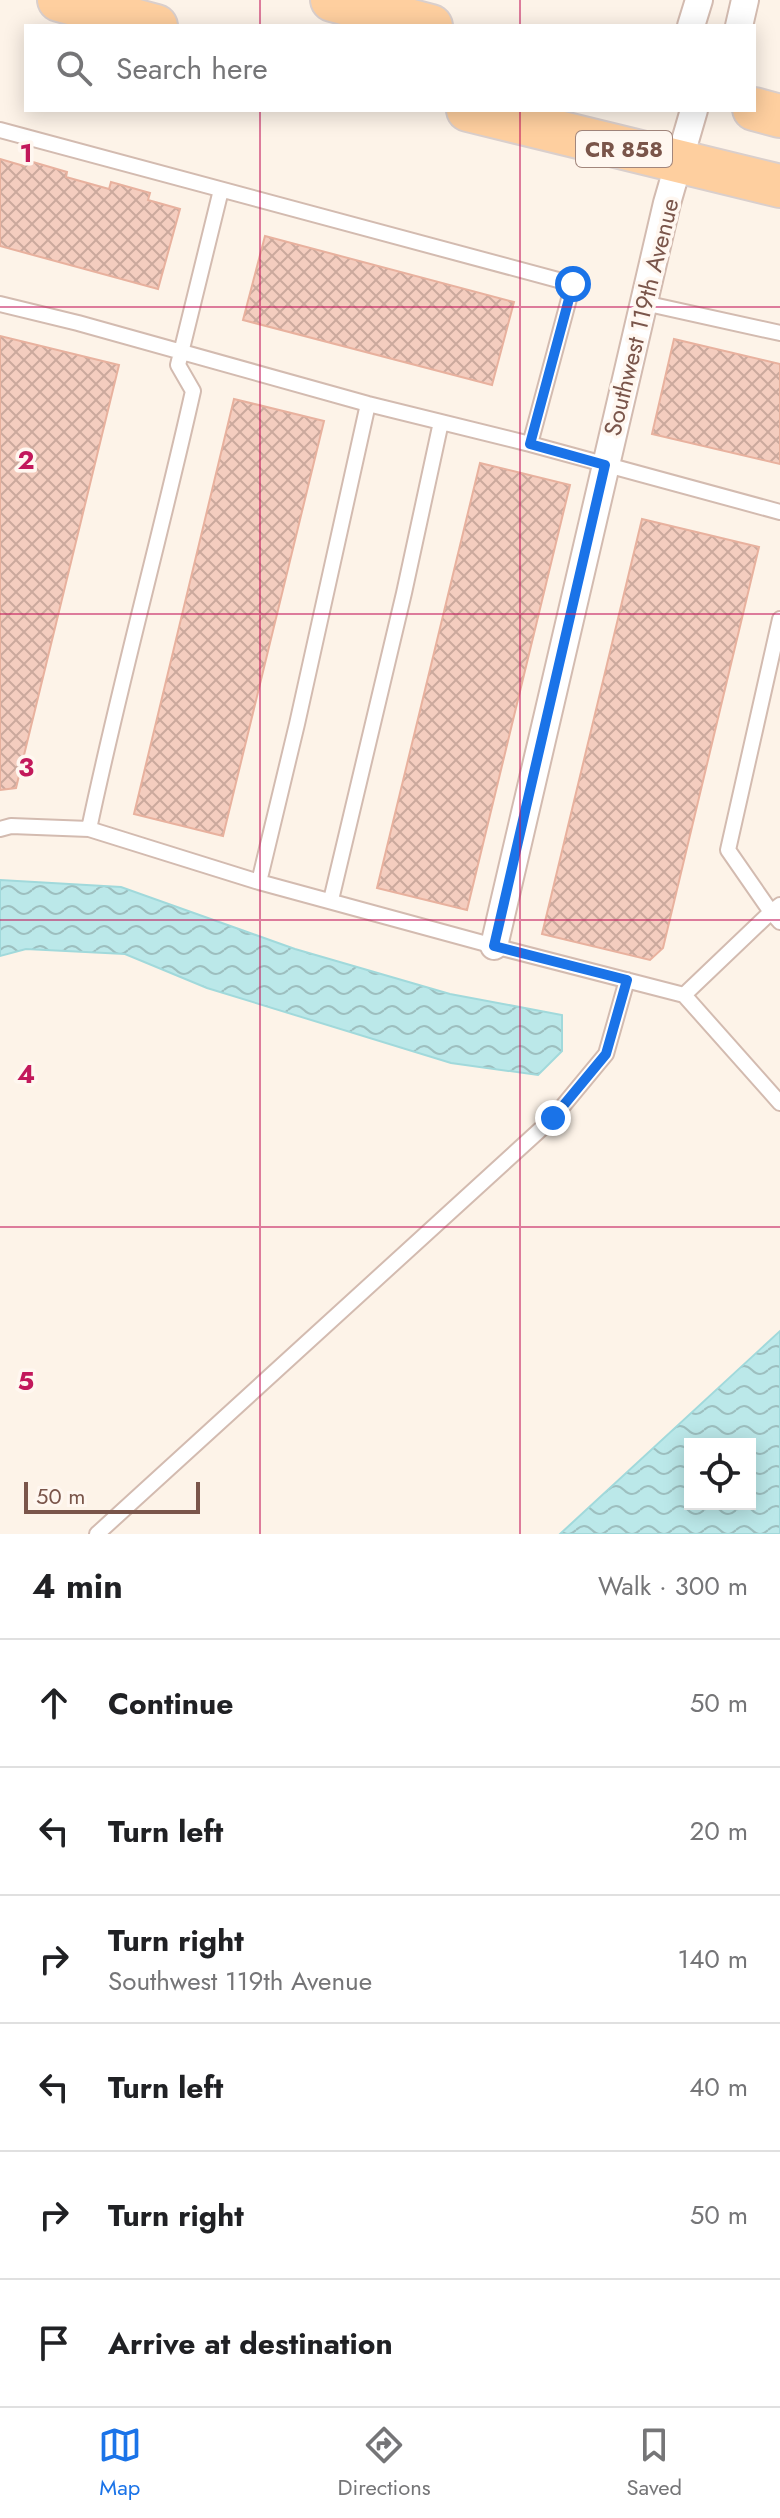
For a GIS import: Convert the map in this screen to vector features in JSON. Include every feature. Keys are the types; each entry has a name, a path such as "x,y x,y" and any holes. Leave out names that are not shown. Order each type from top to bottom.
{"main road":[{"path":"59,0 149,24"},
{"path":"332,0 423,24"},
{"path":"756,110 780,116"},
{"name":"CR 858","path":"476,112 780,186"}],"street":[{"path":"692,24 699,0"},
{"path":"739,24 745,0"},
{"name":"Southwest 119th Avenue","path":"494,946 605,465 678,163 693,112"}],"lane":[{"path":"0,130 573,284 530,444"},
{"path":"89,829 116,703 193,391 178,365 221,190"},
{"path":"644,303 780,333"},
{"path":"0,304 780,512"},
{"path":"259,882 368,404"},
{"path":"331,900 441,422"},
{"path":"684,995 777,913 728,850 780,619"},
{"path":"0,829 11,826 89,829 259,882 684,995 780,1103"},
{"path":"97,1534 553,1118 606,1054 627,980"}],"water":[{"path":"0,880 121,887 295,949 450,994 562,1015 562,1051 538,1075 451,1063 207,988 125,954 26,949 0,956"},
{"path":"780,1331 780,1534 560,1534"}],"building":[{"path":"0,159 24,166 26,160 67,172 66,177 109,189 111,182 150,193 148,200 180,209 158,289 0,246"},
{"path":"265,236 514,302 492,385 243,320"},
{"path":"0,336 119,365 16,788 0,790"},
{"path":"674,339 780,364 780,464 652,434"},
{"path":"234,399 324,421 223,836 134,814"},
{"path":"480,463 570,485 467,910 377,888"},
{"path":"642,519 759,547 663,948 650,960 542,934"}],"route":[{"path":"553,1118 606,1054 627,980 494,946 605,465 530,444 573,284"}]}
